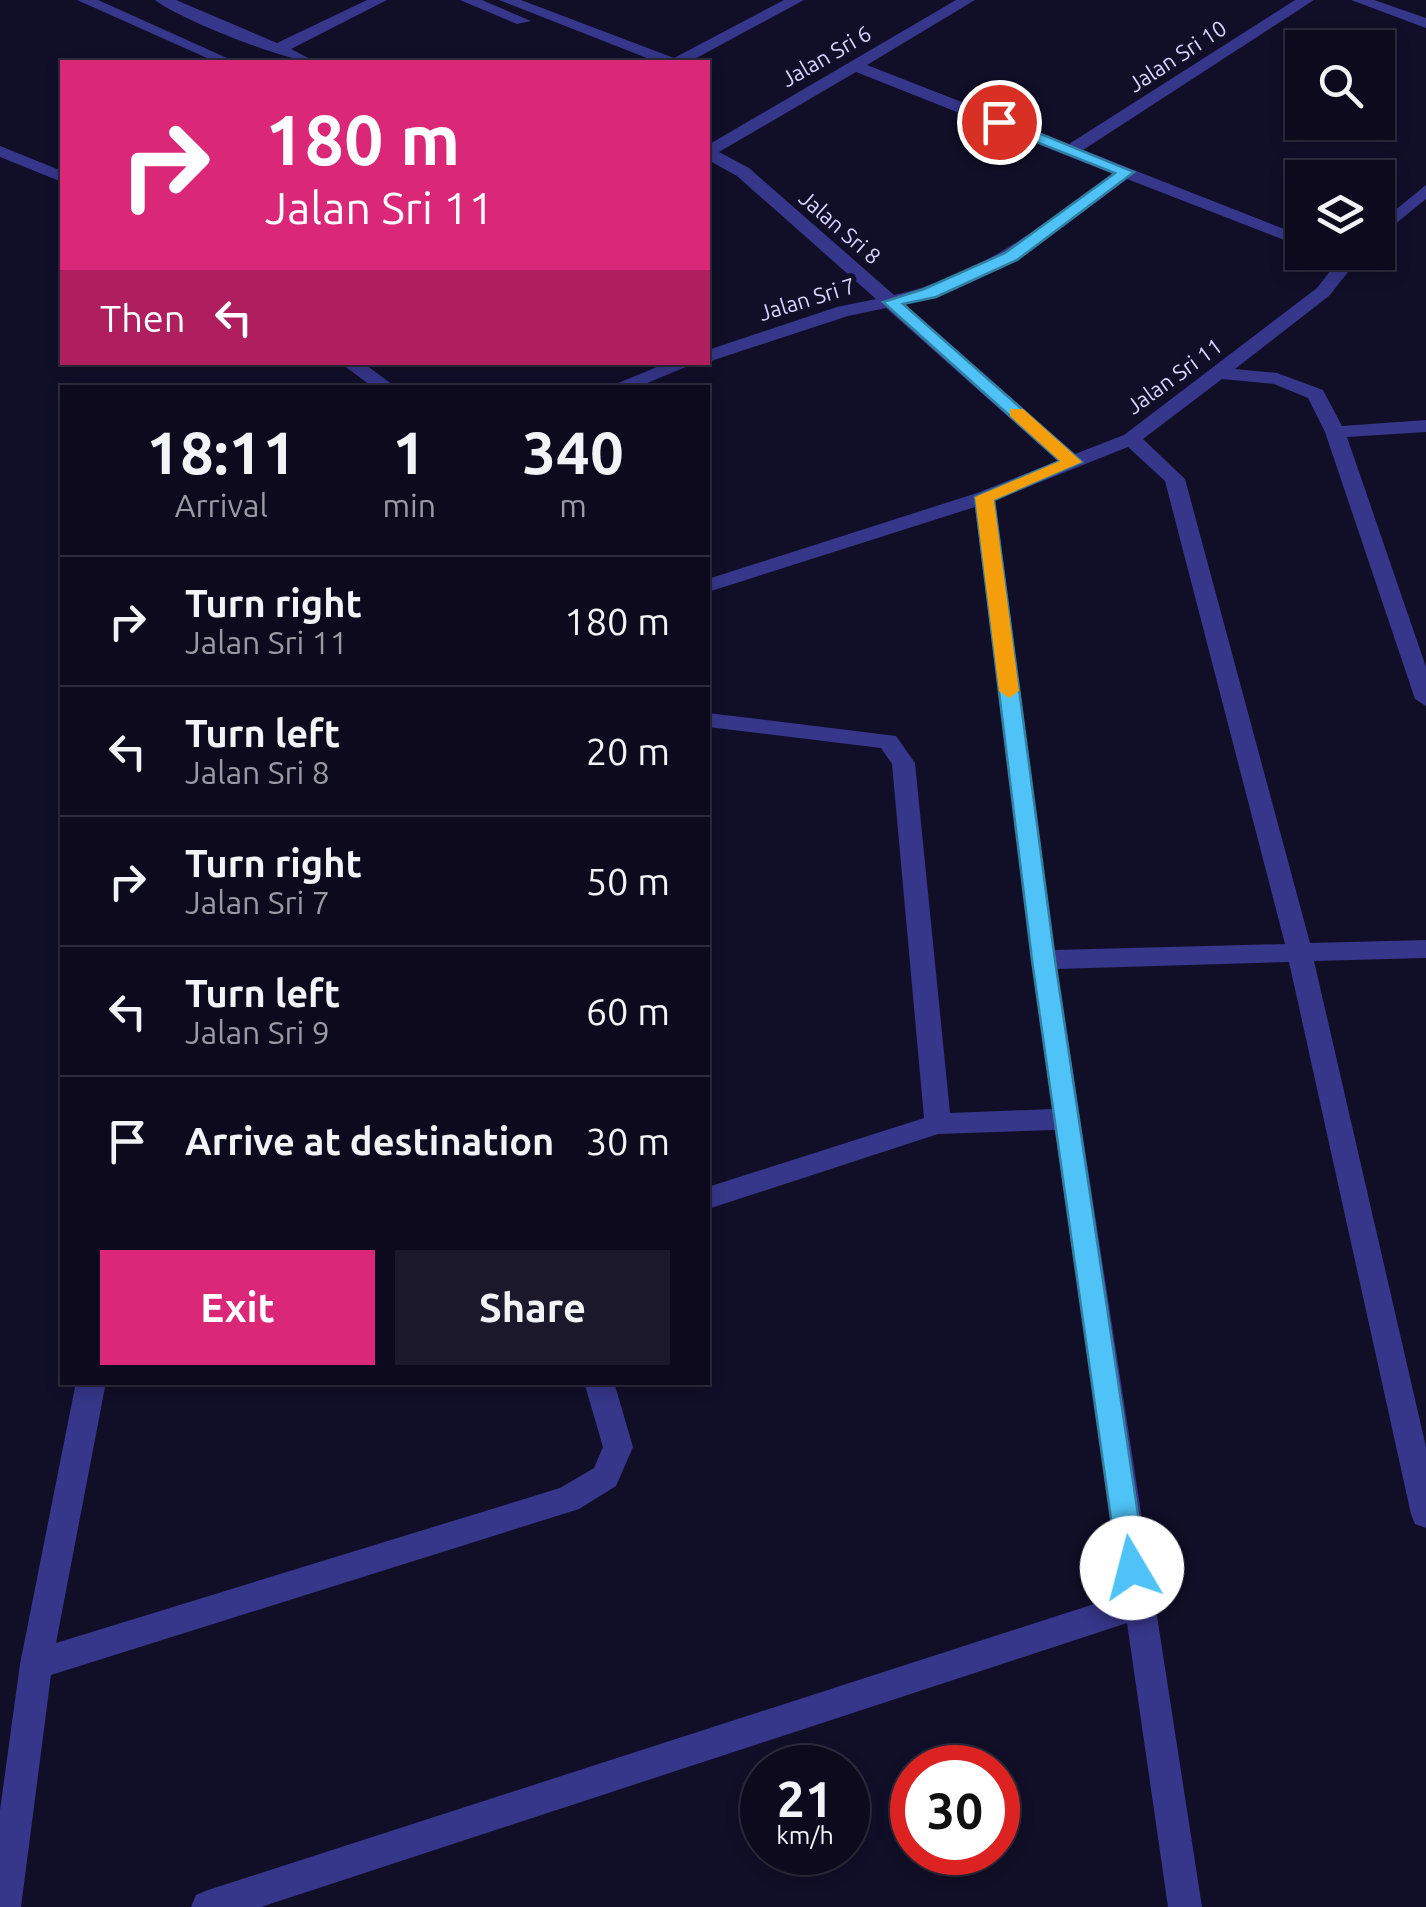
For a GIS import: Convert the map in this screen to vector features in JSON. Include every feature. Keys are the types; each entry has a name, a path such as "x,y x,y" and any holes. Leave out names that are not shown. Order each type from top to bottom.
{"street":[{"path":"84,0 223,60"},
{"path":"163,0 303,60"},
{"path":"276,50 379,0"},
{"path":"468,0 626,60"},
{"path":"507,0 665,60"},
{"path":"750,0 777,10"},
{"path":"682,60 796,0"},
{"name":"Jalan Sri 6","path":"710,151 967,0"},
{"name":"Jalan Sri 10","path":"1071,150 1306,0"},
{"path":"1358,0 1426,22"},
{"path":"855,66 1285,235"},
{"path":"0,151 60,176"},
{"name":"Jalan Sri 8","path":"710,153 743,172 1072,462"},
{"name":"Jalan Sri 7","path":"710,355 844,311 930,293 1011,256 1126,172"},
{"path":"1395,218 1426,190"},
{"name":"Jalan Sri 11","path":"710,585 984,497 1131,439 1324,292 1336,270"},
{"path":"353,365 383,385"},
{"path":"624,385 680,365"},
{"path":"1222,373 1300,385 1316,394 1335,432 1426,699"},
{"path":"1335,432 1426,426"},
{"path":"1131,439 1176,479 1300,953 1426,1514"},
{"path":"984,497 1043,960 1185,1907"},
{"path":"710,720 888,741 903,763 938,1124"},
{"path":"1043,960 1426,949"},
{"path":"710,1197 938,1124 1069,1119"},
{"path":"4,1907 36,1664 98,1385"},
{"path":"36,1664 568,1499 604,1477 618,1447 600,1385"},
{"path":"208,1907 1138,1605"}],"slow traffic":[{"path":"1009,691 984,497 1072,462 1016,412"}],"route":[{"path":"999,122 1126,172 1011,256 930,293 891,302 1072,462 984,497 1043,960 1132,1568"}]}
